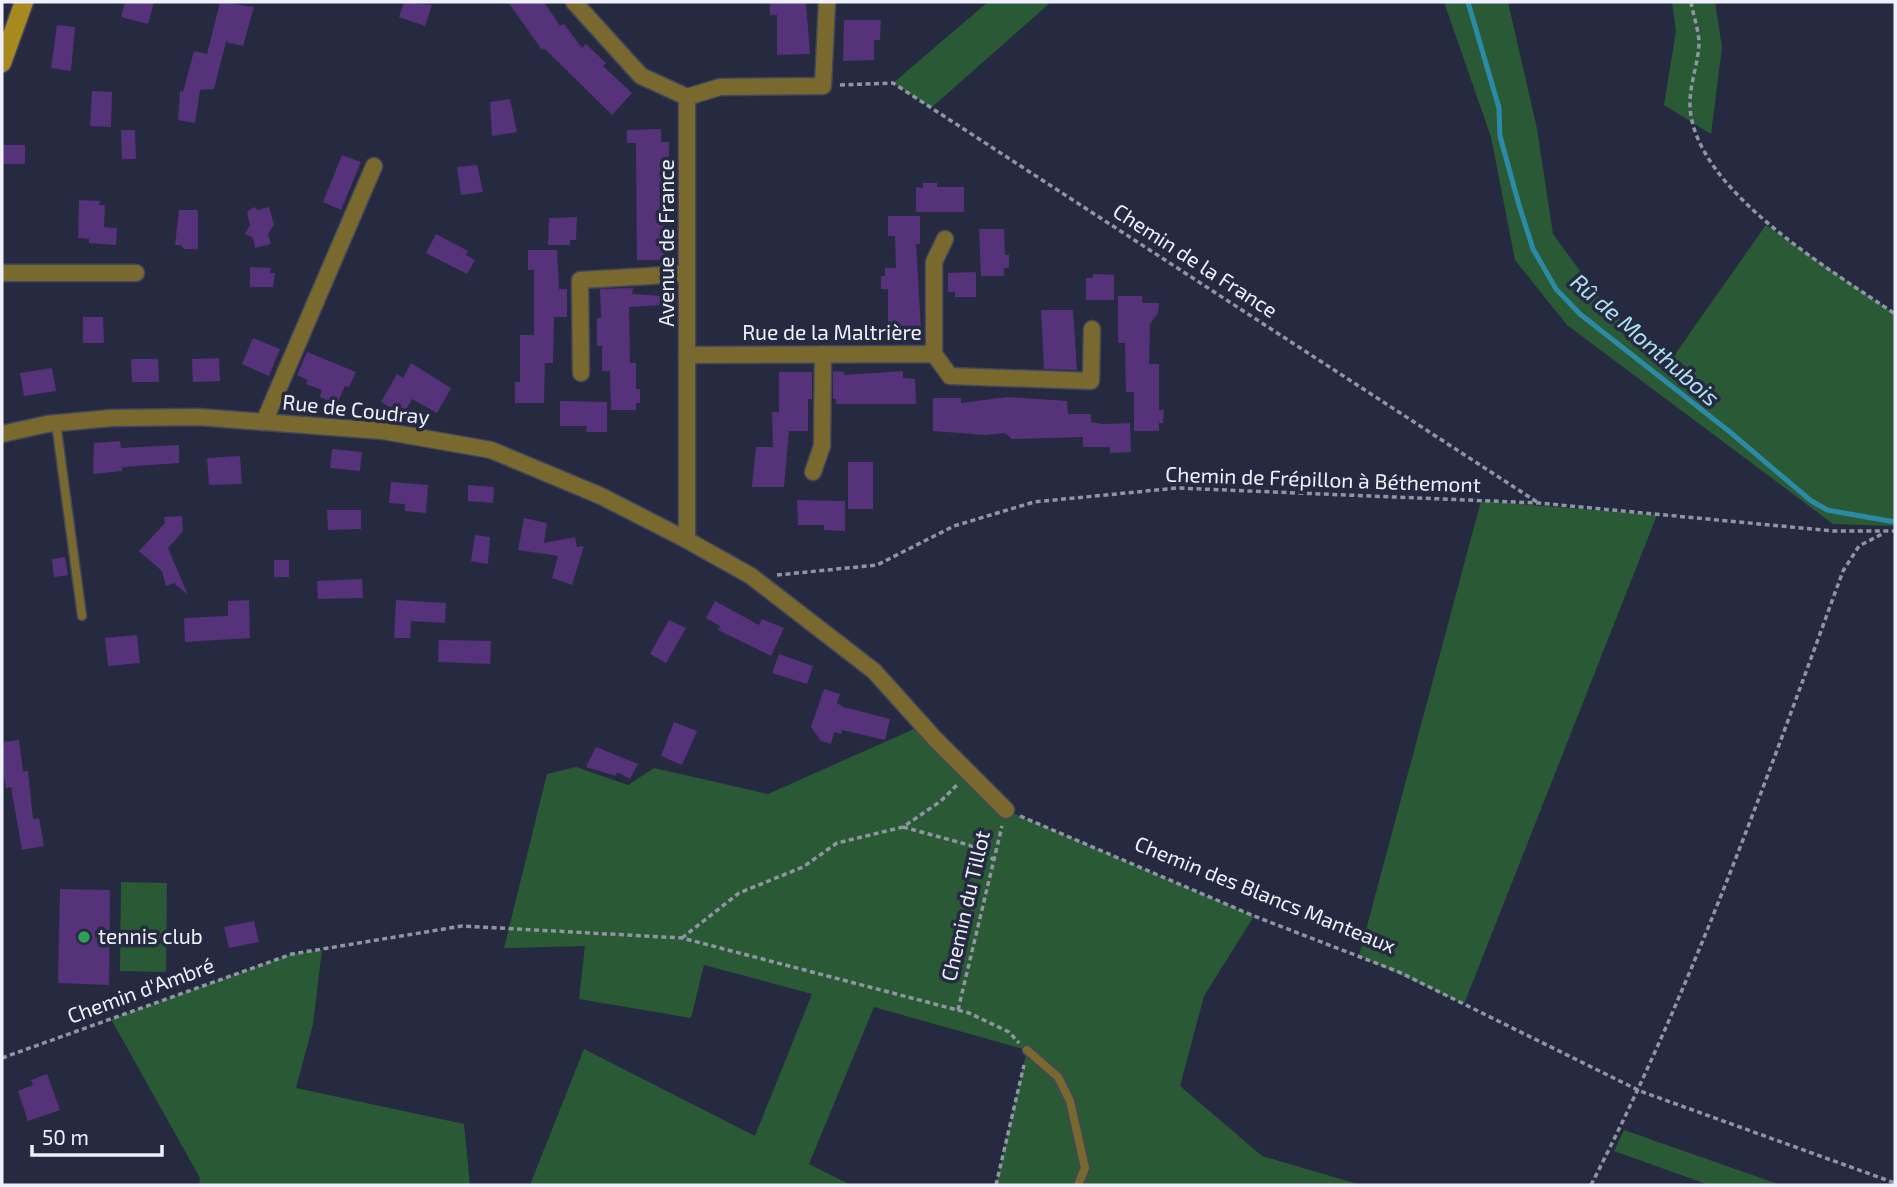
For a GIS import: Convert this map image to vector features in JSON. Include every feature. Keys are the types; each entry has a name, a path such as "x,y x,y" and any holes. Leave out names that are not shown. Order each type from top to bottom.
{"street":[{"path":"2,63 24,2"},
{"path":"574,2 641,76 687,97 720,87 823,86 827,2"},
{"name":"Avenue de France","path":"687,97 687,540"},
{"path":"264,422 374,166"},
{"path":"934,354 934,262 945,239"},
{"path":"2,273 136,273"},
{"path":"581,373 580,280 685,274"},
{"name":"Rue de la Maltrière","path":"688,355 934,354 950,376 1091,381 1092,329"},
{"path":"813,472 822,446 823,354"},
{"name":"Rue de Coudray","path":"2,434 56,423 154,416 383,431 491,450 601,496 687,540"},
{"path":"687,540 751,576 874,671 1006,810"}],"lane":[{"path":"56,423 82,616"},
{"path":"1027,1050 1058,1077 1070,1101 1085,1168 1078,1185"}],"path":[{"path":"1691,2 1699,42 1690,108 1700,142 1736,193 1766,225 1895,314"},
{"name":"Chemin de la France","path":"823,86 893,83 1539,503"},
{"name":"Chemin de Frépillon à Béthemont","path":"751,576 877,565 954,526 1034,502 1177,488 1539,503 1865,532 1895,531"},
{"path":"1591,1185 1640,1091 1774,760 1843,571 1859,546 1884,532"},
{"path":"682,938 739,893 803,867 837,843 904,827 941,801 970,774"},
{"name":"Chemin des Blancs Manteaux","path":"1006,810 1254,916 1399,972 1640,1091 1895,1183"},
{"name":"Chemin du Tillot","path":"958,1010 1006,810"},
{"path":"904,827 969,845 994,859"},
{"name":"Chemin d'Ambré","path":"2,1058 292,954 462,926 682,938 958,1010 1009,1032 1027,1050"},
{"path":"996,1185 1027,1050"}],"green space":[{"path":"988,2 1051,2 931,108 893,83"},
{"path":"1444,2 1508,2 1537,129 1553,234 1607,308 1671,360 1766,225 1895,314 1895,526 1833,524 1567,325 1515,260 1491,137"},
{"path":"1672,2 1715,2 1722,47 1711,134 1664,105 1676,31"},
{"path":"1481,501 1657,515 1464,1004 1359,956"},
{"path":"923,725 1006,810 1254,916 1204,996 1180,1086 1262,1156 1361,1185 996,1185 1027,1050 874,1007 809,1164 851,1185 530,1185 584,1049 755,1136 812,994 704,965 691,1018 579,999 585,946 504,948 547,774 576,767 628,785 654,768 768,794"},
{"path":"121,882 167,883 166,972 120,971"},
{"path":"322,950 313,1024 296,1088 464,1124 470,1185 199,1185 200,1178 111,1019 292,954"},
{"path":"1624,1130 1781,1185 1709,1185 1614,1151"}],"building":[{"path":"125,2 154,2 148,24 121,17"},
{"path":"220,2 254,7 243,46 226,42 214,89 200,90 195,123 178,120 180,91 183,92 194,51 207,54"},
{"path":"404,2 432,5 425,26 399,17"},
{"path":"508,2 544,2 560,26 564,24 582,48 586,44 606,63 603,66 632,93 612,115 544,48 542,50"},
{"path":"770,2 806,2 810,54 777,55 777,15 770,15"},
{"path":"844,20 881,20 880,40 874,40 874,60 843,61"},
{"path":"57,25 75,27 71,71 51,68"},
{"path":"92,91 112,92 111,127 90,126"},
{"path":"510,99 517,132 492,136 490,102"},
{"path":"661,129 661,142 669,142 669,169 665,169 665,260 637,260 636,143 627,143 627,130"},
{"path":"121,130 135,130 136,159 122,159"},
{"path":"3,145 25,145 25,164 3,164"},
{"path":"342,155 361,162 341,210 323,202"},
{"path":"477,165 483,192 461,195 457,167"},
{"path":"923,183 937,183 937,187 964,187 964,212 916,212 916,187 923,188"},
{"path":"79,200 100,201 99,205 105,205 104,227 117,228 116,245 89,243 89,239 78,238"},
{"path":"254,207 258,210 269,207 274,225 268,234 271,244 255,248 253,238 245,234 250,225 247,212"},
{"path":"179,210 198,210 198,249 184,249 181,245 175,245"},
{"path":"888,216 920,216 920,244 916,244 921,328 888,328 888,289 881,289 881,276 885,276 885,268 896,268 895,236 888,236"},
{"path":"577,217 576,240 570,240 570,245 548,245 549,218"},
{"path":"979,229 1004,229 1005,255 1009,255 1009,268 1004,268 1004,276 981,276"},
{"path":"436,234 468,251 466,255 475,260 467,274 426,253"},
{"path":"528,250 557,250 559,289 567,289 567,317 554,317 553,363 545,363 544,403 515,403 515,382 520,382 520,335 534,335 534,270 528,270"},
{"path":"250,267 271,268 270,273 275,273 273,287 250,287"},
{"path":"976,272 976,297 955,297 955,292 948,292 948,273"},
{"path":"1093,274 1114,275 1114,300 1086,300 1086,278 1093,278"},
{"path":"633,288 632,294 662,296 662,305 629,307 630,363 636,363 636,389 640,389 640,403 636,403 636,410 611,410 610,371 602,371 602,346 597,346 597,318 601,318 600,289"},
{"path":"1118,296 1142,296 1142,303 1159,303 1158,313 1150,324 1149,364 1159,364 1159,410 1164,410 1159,431 1134,431 1134,392 1126,392 1125,343 1118,343"},
{"path":"1041,310 1073,310 1077,370 1044,369"},
{"path":"83,317 103,317 104,343 83,343"},
{"path":"253,338 280,349 269,376 242,364"},
{"path":"307,352 356,372 349,387 345,386 337,404 320,397 322,390 306,384 308,380 297,375"},
{"path":"219,358 220,381 193,382 192,359"},
{"path":"131,359 158,359 159,382 132,382"},
{"path":"411,363 451,388 437,413 412,399 403,415 381,402 397,374 403,378"},
{"path":"52,368 56,391 24,396 20,373"},
{"path":"833,371 844,372 844,375 903,371 903,378 915,379 916,404 836,404 836,399 833,399"},
{"path":"779,372 812,372 812,399 808,399 808,431 789,431 784,487 752,487 756,447 773,447 772,412 779,412"},
{"path":"1008,397 1067,401 1068,414 1091,414 1091,422 1103,424 1130,423 1131,452 1110,453 1110,447 1083,447 1083,437 1012,439 1005,433 986,435 933,431 933,398 961,398 961,403"},
{"path":"560,401 607,402 607,432 586,432 587,426 560,426"},
{"path":"120,441 121,448 179,445 179,463 122,467 122,471 93,474 94,443"},
{"path":"332,449 362,452 360,471 330,468"},
{"path":"240,456 242,484 209,485 207,458"},
{"path":"848,462 873,462 873,509 848,509"},
{"path":"391,482 428,485 426,513 405,511 405,504 389,503"},
{"path":"468,485 494,487 493,503 468,501"},
{"path":"797,500 845,501 845,531 824,530 824,525 798,525"},
{"path":"327,510 361,510 361,529 328,530"},
{"path":"182,516 183,531 168,548 188,595 174,583 166,586 162,571 139,551 165,523 164,517"},
{"path":"524,518 547,523 544,543 575,537 577,547 584,546 572,585 552,578 558,556 518,550"},
{"path":"475,535 490,537 488,564 471,561"},
{"path":"65,557 68,575 54,577 52,559"},
{"path":"274,560 289,560 289,577 274,577"},
{"path":"362,579 363,598 318,599 317,581"},
{"path":"249,600 250,638 185,642 184,618 228,616 228,601"},
{"path":"396,600 446,603 445,623 411,621 410,638 394,638"},
{"path":"715,601 759,625 762,619 784,628 771,656 718,630 720,626 706,618"},
{"path":"669,620 686,628 666,663 650,654"},
{"path":"137,635 140,663 108,666 105,638"},
{"path":"439,640 491,641 490,664 438,662"},
{"path":"779,654 813,666 807,684 772,673"},
{"path":"824,689 840,694 837,703 843,707 890,719 885,740 842,730 841,734 834,732 831,744 821,741 811,727"},
{"path":"674,722 697,731 682,765 661,756"},
{"path":"19,740 23,772 28,771 33,819 39,818 44,846 22,850 11,787 6,788 2,766 2,742"},
{"path":"596,747 638,764 630,779 617,772 616,776 586,767"},
{"name":"tennis club","path":"60,889 110,890 109,985 58,983"},
{"path":"254,921 259,942 229,948 224,927"},
{"path":"47,1074 60,1110 28,1121 18,1091 33,1085 31,1080"}],"waterway":[{"name":"Rû de Monthubois","path":"1468,2 1499,108 1500,136 1519,205 1533,249 1556,289 1580,314 1730,432 1810,500 1827,510 1895,522"}],"place":[{"name":"tennis club","path":"84,937"}]}
